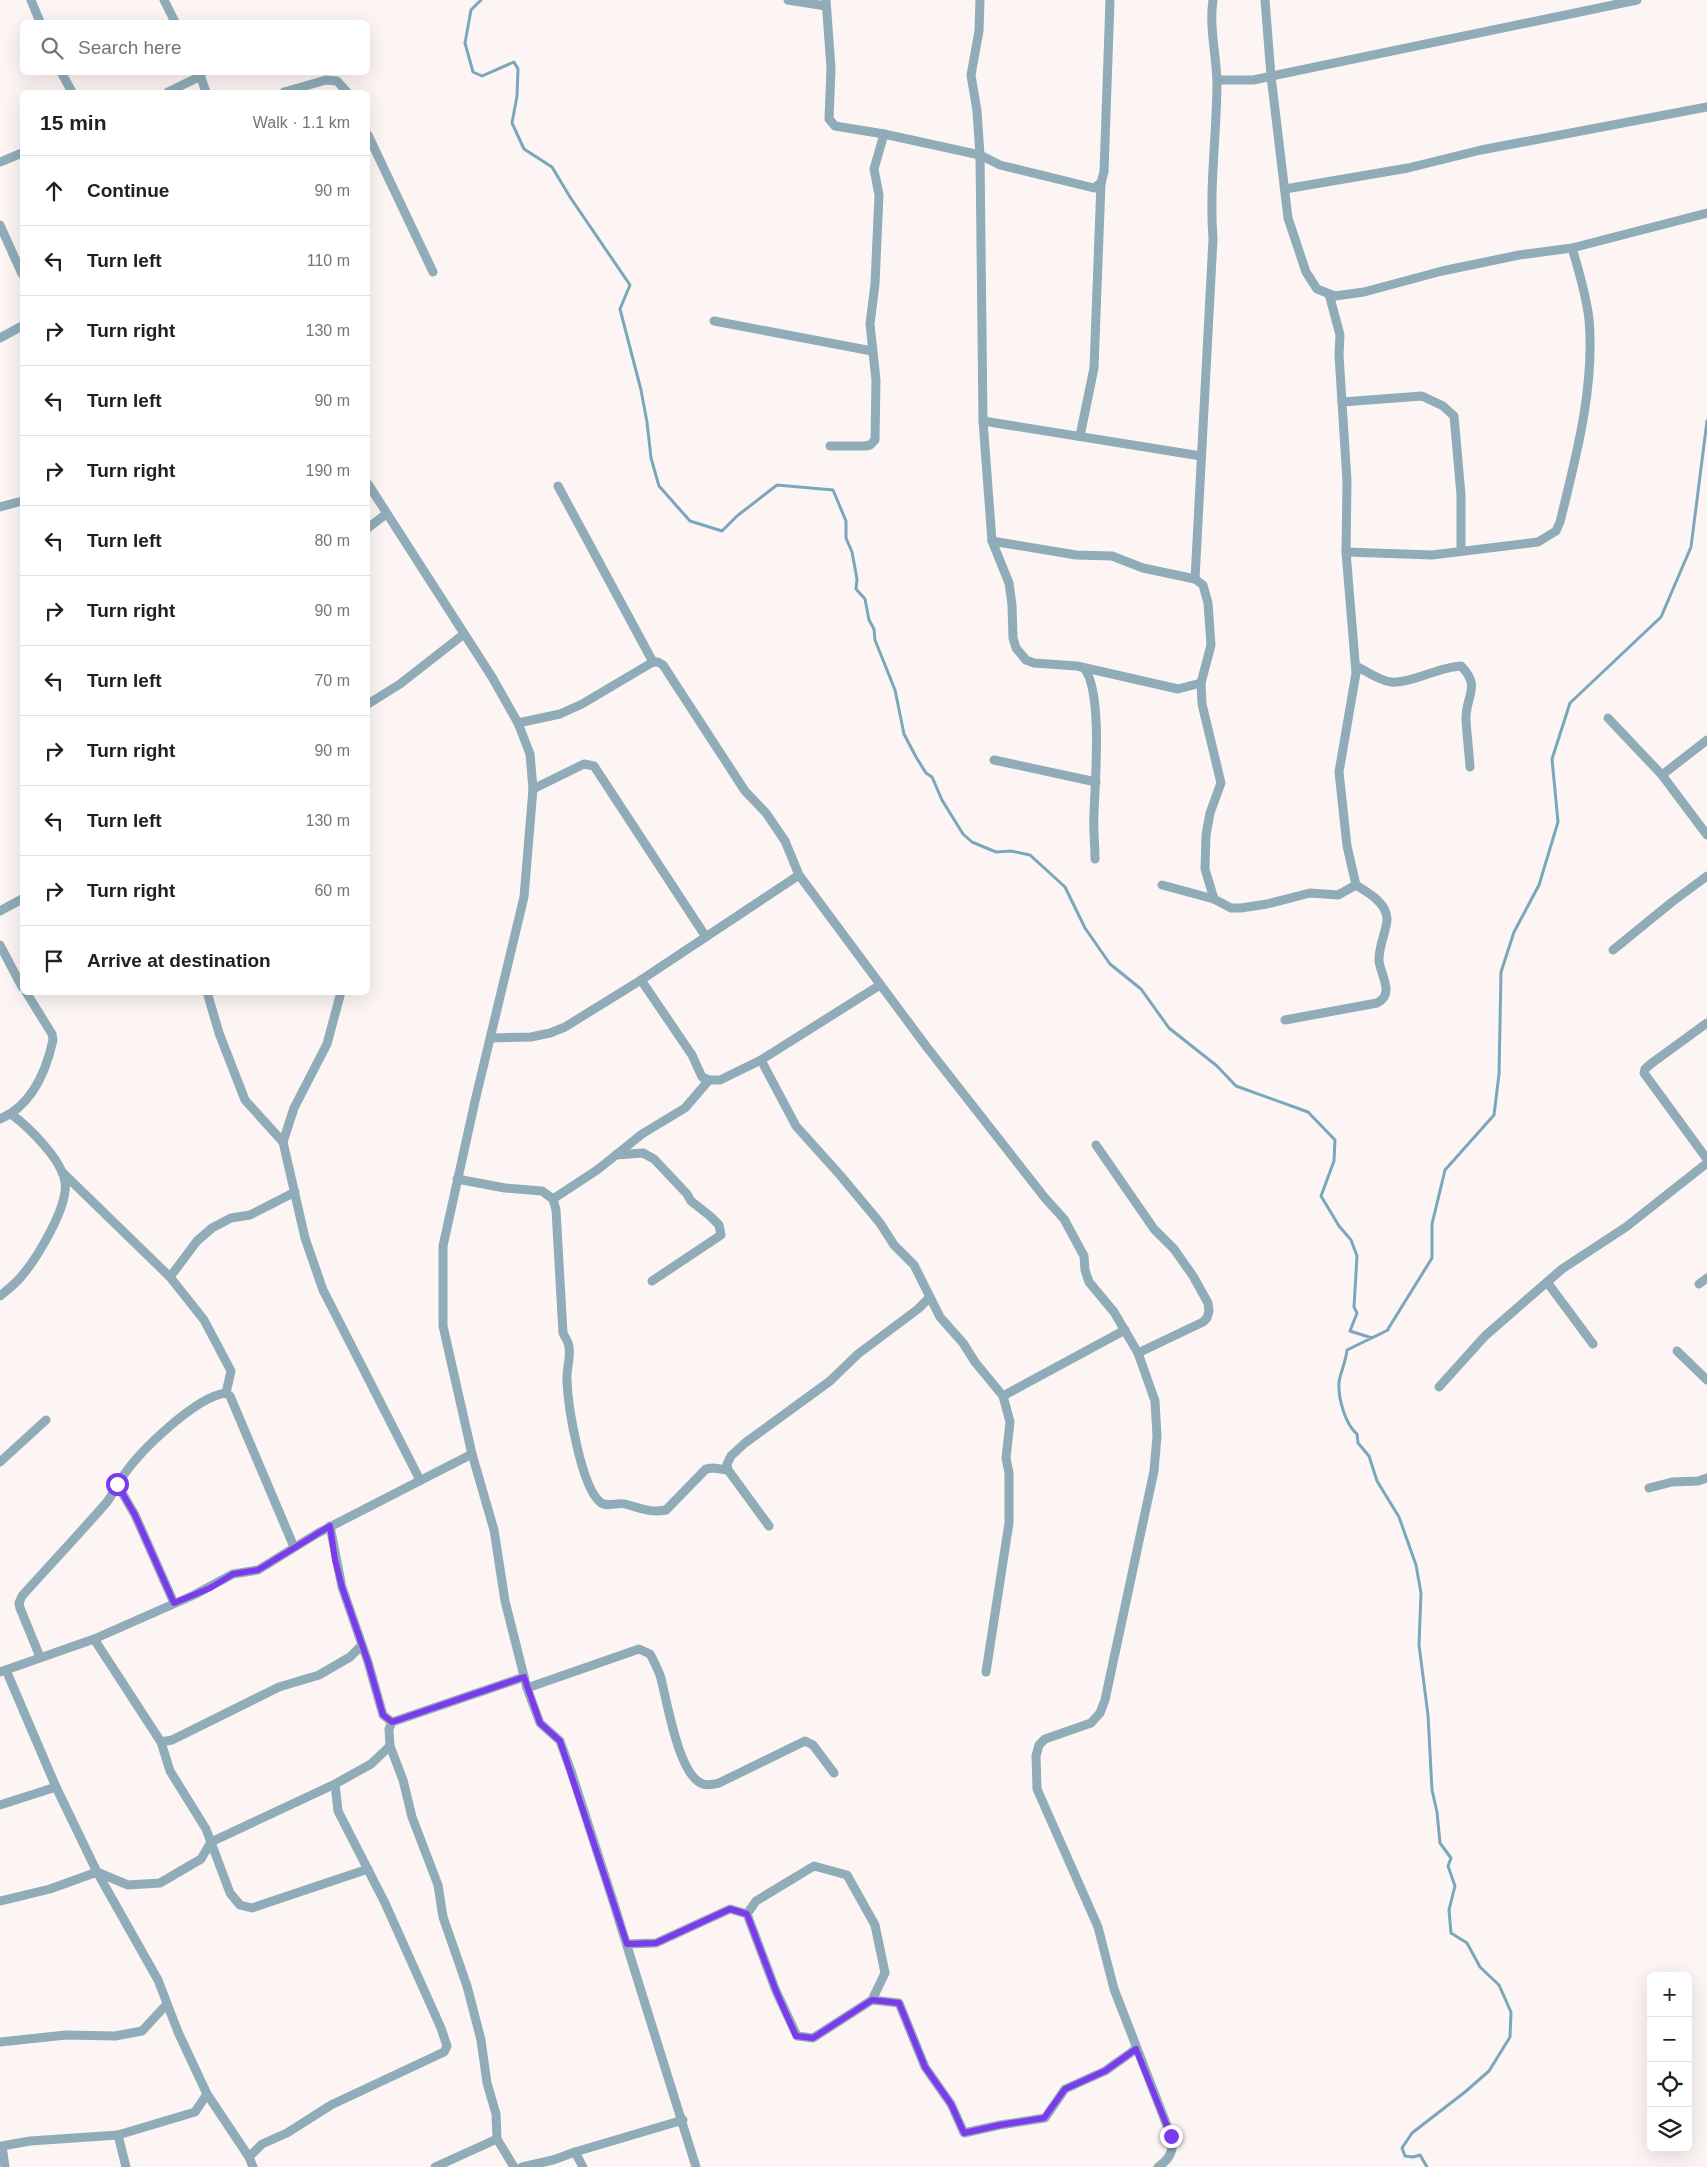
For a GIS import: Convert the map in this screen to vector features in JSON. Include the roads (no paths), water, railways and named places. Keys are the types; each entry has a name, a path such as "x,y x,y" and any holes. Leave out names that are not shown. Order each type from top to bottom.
{"street":[{"path":"32,0 39,20"},
{"path":"164,0 174,20"},
{"path":"788,0 826,3 831,68 829,119 835,126 884,134 980,155 1000,165 1094,188 1101,183"},
{"path":"980,0 979,31 971,75 977,111 980,155 983,421 992,540 1009,583 1013,638 1016,648 1020,655 1034,663 1084,668 1178,690 1201,683"},
{"path":"1080,436 1094,368 1110,0"},
{"path":"1195,579 1213,238 1211,215 1217,80 1211,18 1213,0"},
{"path":"1265,0 1271,76 1288,218 1306,272 1316,289 1335,296 1364,292 1442,271 1519,255 1572,248 1707,213"},
{"path":"1217,80 1253,80 1636,0"},
{"path":"63,75 71,90"},
{"path":"172,90 198,75"},
{"path":"200,75 205,90"},
{"path":"291,90 326,80 337,81 346,90"},
{"path":"1285,189 1408,168 1481,150 1707,107"},
{"path":"830,446 865,446 870,445 875,440 876,380 870,324 875,284 878,195 874,169 884,134"},
{"path":"370,139 433,272"},
{"path":"0,162 20,154"},
{"path":"0,225 20,270"},
{"path":"1346,552 1432,555 1538,542 1556,531 1560,522 1581,437 1589,346 1589,318 1572,248"},
{"path":"1285,1020 1377,1003 1386,995 1386,987 1379,961 1387,919 1378,899 1356,886 1347,846 1339,772 1356,666 1346,552 1347,481 1338,355 1340,335 1329,294"},
{"path":"714,321 872,351"},
{"path":"0,338 20,327"},
{"path":"1342,402 1422,396 1444,406 1454,416 1461,494 1461,551"},
{"path":"983,421 1201,456"},
{"path":"558,486 653,662"},
{"path":"370,487 492,677 518,723 530,754 533,789 524,898 457,1179 443,1246 443,1326 472,1454 494,1530 505,1601 527,1688 540,1723 560,1741 627,1944 696,2167"},
{"path":"0,507 20,502"},
{"path":"370,526 386,514"},
{"path":"992,540 1076,555 1112,556 1143,568 1195,579 1206,590 1211,645 1201,683 1202,704 1221,783 1210,813 1206,835 1205,869 1214,899"},
{"path":"370,703 400,684 464,634"},
{"path":"518,723 560,714 582,704 653,662 663,665 745,791 766,813 785,841 799,875 854,946 880,985 1044,1198 1064,1219 1084,1256 1085,1270 1089,1282 1114,1312 1138,1353 1155,1401 1157,1436 1154,1471 1105,1700 1100,1713 1091,1723 1045,1739 1039,1745 1036,1756 1037,1789 1098,1927 1114,1989 1173,2143 1168,2158 1158,2167"},
{"path":"1356,666 1391,682 1405,680 1448,667 1461,666 1470,675 1473,689 1466,717 1470,768"},
{"path":"1084,668 1090,680 1096,728 1095,859"},
{"path":"1608,718 1662,775 1707,835"},
{"path":"1662,775 1707,740"},
{"path":"994,760 1096,782"},
{"path":"533,789 584,764 594,766 706,937"},
{"path":"491,1038 530,1037 550,1033 573,1022 641,980 799,875"},
{"path":"1613,950 1707,876"},
{"path":"1162,885 1214,899 1231,908 1268,904 1310,893 1338,896 1356,886"},
{"path":"0,912 20,900"},
{"path":"0,945 20,982"},
{"path":"641,980 692,1055 702,1077 709,1080 720,1080 761,1060 880,985"},
{"path":"0,1120 21,1107 34,1090 53,1040 52,1034 28,995"},
{"path":"208,995 219,1033 245,1100 283,1142 305,1238 323,1290 420,1480"},
{"path":"283,1142 294,1108 327,1044 340,995"},
{"path":"1707,1023 1652,1063 1645,1069 1644,1073 1707,1159"},
{"path":"761,1060 796,1126 880,1223 894,1245 914,1265 940,1317 1003,1396 1010,1422 1006,1458 1009,1473 1009,1523 986,1672"},
{"path":"553,1199 598,1170 642,1134 685,1108 709,1080"},
{"path":"11,1114 34,1135 62,1172 170,1277 204,1320 230,1371 226,1393"},
{"path":"1096,1145 1154,1229 1174,1249 1208,1302 1209,1311 1207,1318 1203,1322 1138,1353"},
{"path":"616,1155 643,1153 654,1159 687,1194 691,1201 719,1225 722,1235 652,1281"},
{"path":"1440,1387 1485,1336 1562,1269 1626,1227 1707,1163"},
{"path":"0,1296 20,1278 50,1234 65,1194 65,1180 62,1172"},
{"path":"457,1179 505,1188 542,1191 553,1199 556,1210 563,1333 570,1347 566,1379 570,1412 580,1458 590,1488 597,1498 607,1506 624,1504 641,1510 657,1512 666,1510 706,1469 728,1470"},
{"path":"170,1277 197,1242 212,1228 231,1218 250,1215 295,1192"},
{"path":"1699,1284 1707,1278"},
{"path":"1547,1282 1593,1344"},
{"path":"769,1526 728,1470 726,1464 731,1456 745,1443 830,1381 858,1354 918,1309 929,1298"},
{"path":"1003,1396 1125,1330"},
{"path":"1677,1351 1707,1380"},
{"path":"40,1657 20,1608 19,1600 108,1500 117,1484 156,1436 199,1405 218,1394 226,1393 230,1396 294,1547"},
{"path":"0,1462 46,1420"},
{"path":"253,2167 249,2157 207,2094 178,2032 158,1980 97,1872 3,1671 94,1639 202,1591 233,1574 258,1570 330,1526 472,1454"},
{"path":"1649,1488 1672,1482 1698,1481 1707,1478"},
{"path":"117,1484 135,1515 174,1603"},
{"path":"330,1526 335,1560 342,1587 383,1715 392,1722"},
{"path":"94,1639 162,1742 170,1771 206,1828 230,1893 240,1905 252,1908 368,1869"},
{"path":"162,1742 172,1740 279,1687 319,1675 350,1657 362,1645"},
{"path":"527,1688 640,1649 650,1654 659,1674 671,1725 683,1760 695,1779 704,1785 718,1783 806,1741 813,1745 834,1773"},
{"path":"514,2167 497,2138 496,2114 487,2083 481,2040 467,1986 443,1917 438,1885 412,1817 403,1780 390,1746 389,1729 392,1722 524,1677"},
{"path":"1,1901 50,1889 97,1872 128,1885 160,1883 201,1860 212,1842 335,1784 371,1764 390,1746"},
{"path":"249,2157 262,2144 287,2132 331,2105 444,2052 447,2046 441,2028 385,1903 338,1811 335,1784"},
{"path":"0,1804 56,1787"},
{"path":"814,1866 847,1875 875,1925 885,1973 872,2000 813,2038 796,2036 776,1991 747,1914 756,1901 814,1866"},
{"path":"627,1944 656,1943 730,1909 747,1914"},
{"path":"872,2000 899,2003 925,2067 951,2104 964,2133 1044,2118 1065,2089 1105,2071 1136,2049"},
{"path":"0,2042 66,2035 115,2036 142,2031 167,2004"},
{"path":"5,2167 1,2146 30,2141 118,2135 195,2112 207,2094"},
{"path":"522,2167 553,2160 683,2120"},
{"path":"118,2135 126,2167"},
{"path":"435,2167 497,2138"},
{"path":"575,2152 583,2167"}],"waterway":[{"path":"481,0 471,10 465,43 473,72 482,76 514,62 518,69 517,96 512,123 524,149 552,167 570,197 630,285 620,309 641,390 651,458 659,486 690,521 722,531 737,516 777,485 833,490 846,521 846,538 852,552 857,579 856,589 865,599 869,620 874,629 875,640 895,690 904,734 926,773 932,777 942,800 963,834 972,842 996,852 1011,851 1030,855 1065,887 1085,928 1110,964 1141,989 1169,1028 1217,1066 1236,1086 1308,1112 1335,1140 1334,1161 1321,1196 1339,1226 1351,1240 1357,1256 1354,1307 1357,1313 1350,1331 1372,1338 1388,1330 1347,1350 1339,1382 1341,1403 1349,1424 1357,1434 1358,1443 1369,1456 1377,1481 1399,1517 1416,1565 1421,1593 1419,1645 1428,1715 1432,1790 1437,1812 1440,1843 1451,1858 1448,1866 1455,1886 1449,1910 1451,1933 1467,1943 1480,1967 1499,1985 1511,2012 1510,2037 1489,2071 1412,2133 1402,2148 1405,2156 1413,2157 1420,2155 1427,2167"},
{"path":"1388,1329 1432,1258 1432,1224 1445,1170 1494,1115 1499,1074 1501,972 1514,932 1539,885 1558,822 1552,759 1570,703 1661,617 1691,547 1707,421"}]}
